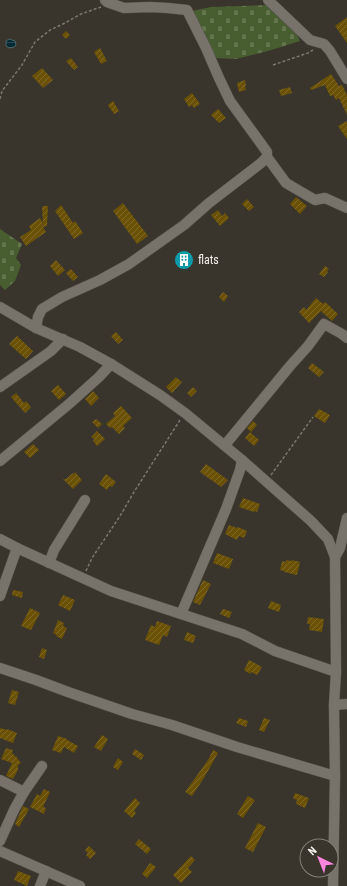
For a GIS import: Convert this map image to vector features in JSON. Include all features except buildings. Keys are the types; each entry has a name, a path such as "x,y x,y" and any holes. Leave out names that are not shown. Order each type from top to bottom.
{"street":[{"path":"268,0 310,40 324,44 330,50 347,79"},
{"path":"106,1 124,8 150,7 186,10 206,48 218,78 230,101 267,152 267,157 286,182 315,200 325,198 347,208"},
{"path":"36,328 42,309 62,297 100,280 129,264 184,225 267,157"},
{"path":"0,307 36,328 80,347 111,364 160,395 225,445 328,539 335,557 336,672 334,705 334,886"},
{"path":"225,445 308,346 324,324 347,338"},
{"path":"0,387 51,351 63,339"},
{"path":"0,461 69,404 111,364"},
{"path":"181,614 226,509 240,470 242,460"},
{"path":"49,563 54,550 85,500"},
{"path":"335,557 340,548 347,518"},
{"path":"0,539 111,591 242,634 275,651 336,672"},
{"path":"0,596 17,548"},
{"path":"0,668 132,714 335,776"},
{"path":"334,705 347,704"},
{"path":"0,841 24,792 42,766"},
{"path":"0,780 24,792"},
{"path":"0,851 80,886"},
{"path":"40,886 46,871"}],"path":[{"path":"0,99 2,91 22,65 35,42 50,30 81,14 99,8 106,1"},
{"path":"273,65 308,53 324,44"},
{"path":"82,578 92,558 185,413"},
{"path":"266,482 313,417"}],"green space":[{"path":"269,5 294,29 300,41 236,59 216,58 192,11 211,7"},
{"path":"0,229 22,244 16,258 21,265 15,281 5,290 0,285"}],"water":[{"path":"9,39 15,41 16,45 14,47 9,48 6,46 6,41"}],"place":[{"name":"flats","path":"184,260"}]}
